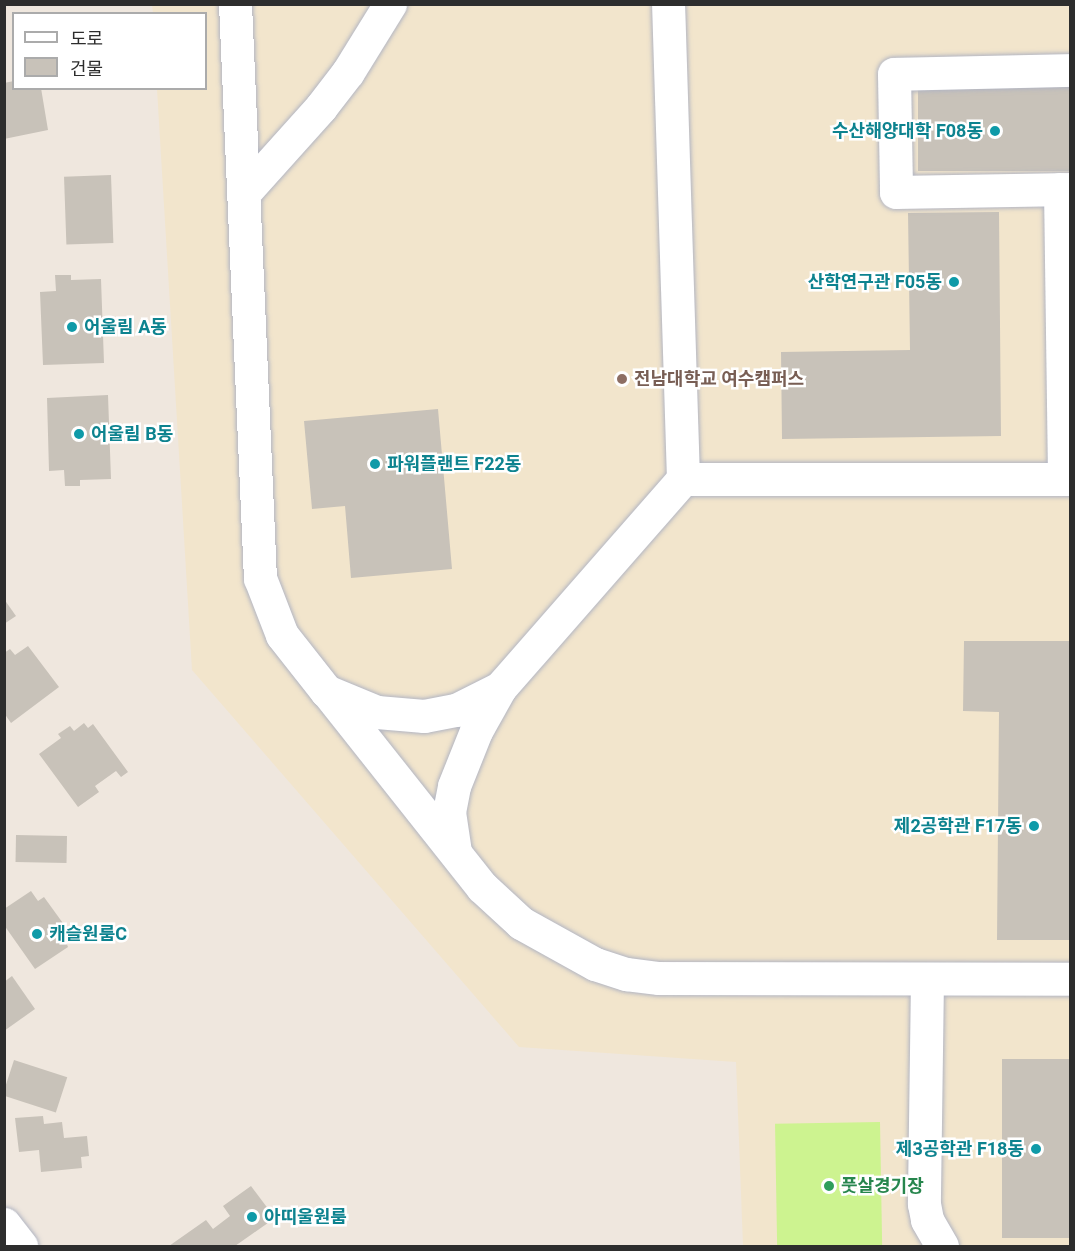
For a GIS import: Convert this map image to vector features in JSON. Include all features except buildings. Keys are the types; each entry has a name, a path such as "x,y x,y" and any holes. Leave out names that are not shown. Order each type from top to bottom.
{"street":[{"path":"235,4 260,578 282,635 482,887 521,923 574,955 626,974 670,978 1071,979"},
{"path":"243,194 328,99 390,4"},
{"path":"455,854 449,812 454,786 476,730 500,688 683,479 668,4"},
{"path":"683,479 1067,479 1065,189 896,192 894,74 1071,70"},
{"path":"326,691 377,712 424,716 456,710 500,688"},
{"path":"927,979 924,1204 927,1220 942,1246"},
{"path":"4,1224 21,1246"}],"shaded area":[{"name":"전남대학교 여수캠퍼스","path":"152,5 1070,5 1070,1246 743,1246 736,1062 519,1047 192,670 157,90 207,90 207,12 153,12"}],"green space":[{"name":"풋살경기장","path":"880,1122 882,1246 777,1246 775,1124"}],"place":[{"name":"수산해양대학 F08동","path":"995,131"},
{"name":"산학연구관 F05동","path":"954,282"},
{"name":"어울림 A동","path":"72,327"},
{"name":"전남대학교 여수캠퍼스","path":"622,379"},
{"name":"어울림 B동","path":"79,434"},
{"name":"파워플랜트 F22동","path":"375,464"},
{"name":"제2공학관 F17동","path":"1034,826"},
{"name":"캐슬원룸C","path":"37,934"},
{"name":"제3공학관 F18동","path":"1036,1149"},
{"name":"풋살경기장","path":"829,1186"},
{"name":"아띠울원룸","path":"252,1217"}]}
